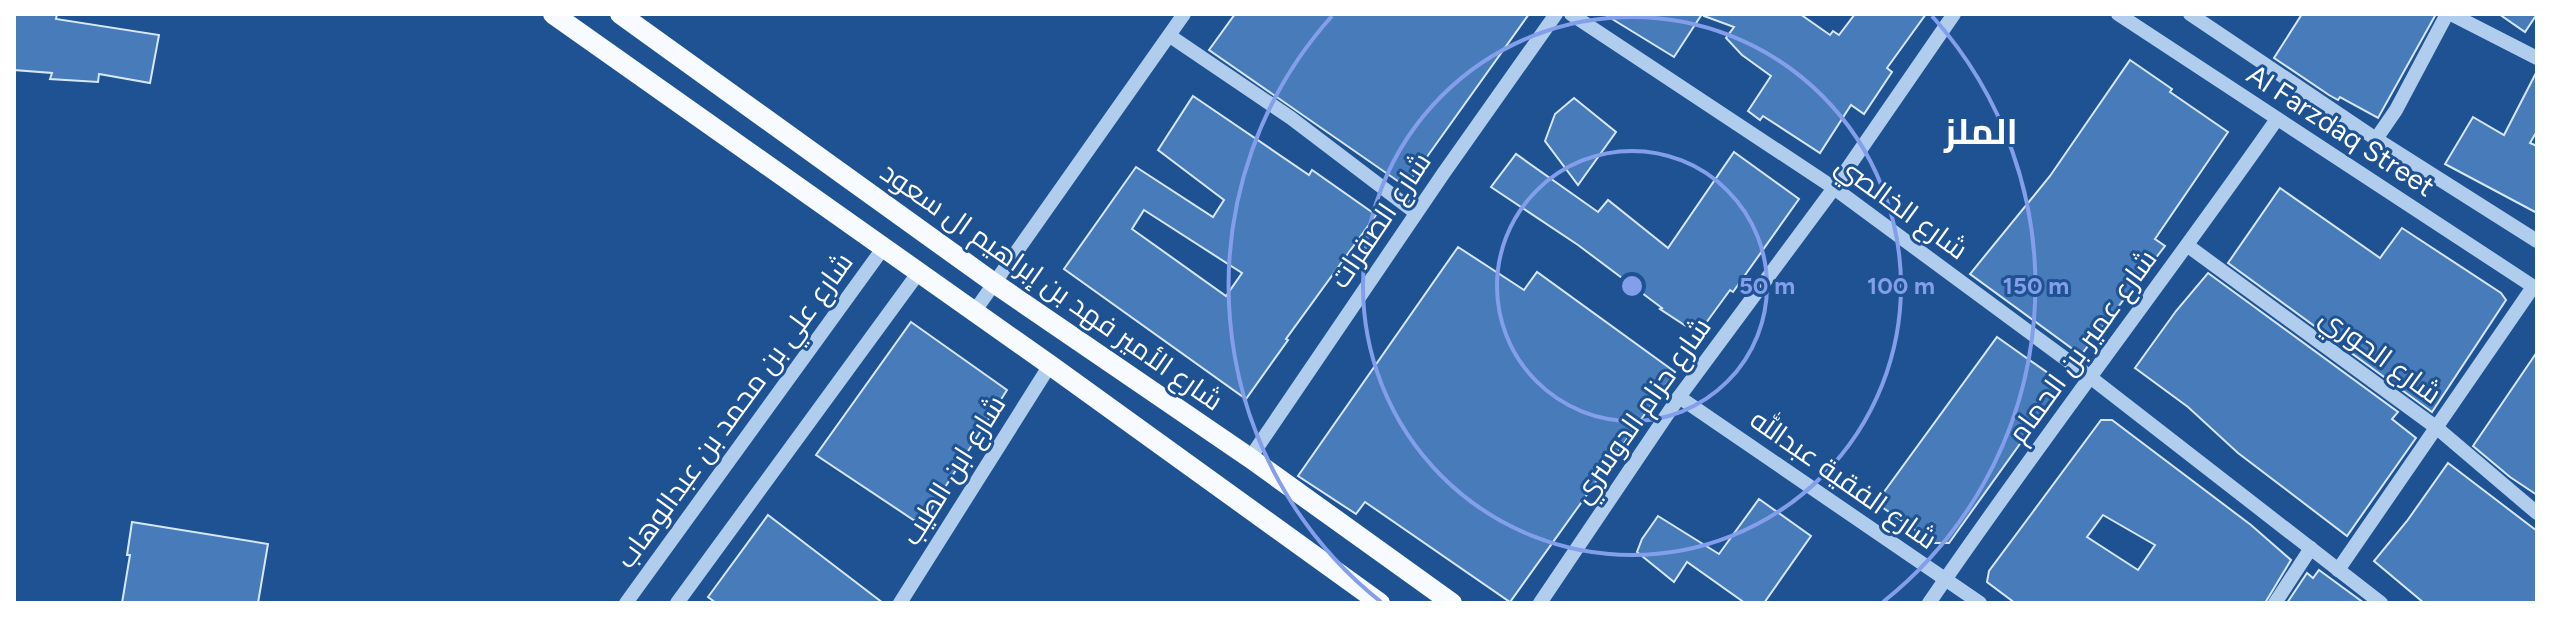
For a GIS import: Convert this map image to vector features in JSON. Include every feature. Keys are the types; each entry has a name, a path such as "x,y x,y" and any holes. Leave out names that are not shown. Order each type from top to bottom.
{"main road":[{"path":"553,14 1050,365 1380,603"},
{"name":"شارع الأمير فهد بن إبراهيم ال سعود","path":"620,14 994,283 1250,458 1452,603"}],"street":[{"path":"974,312 1184,14"},
{"name":"شارع الصفرات","path":"1250,458 1556,14"},
{"name":"شارع الخالصي","path":"1571,14 1834,188 2090,377 2381,603"},
{"name":"شارع حزام الدوسري","path":"1540,603 1679,397 1834,188 1954,14"},
{"name":"Al Farzdaq Street","path":"2118,14 2535,288"},
{"name":"Al Farzdaq Street","path":"2190,14 2376,139 2537,241"},
{"path":"2376,139 2396,110 2449,14 2537,58"},
{"path":"1170,36 1291,118 1416,213"},
{"name":"شارع عمير بن الحمام","path":"1929,603 2277,119"},
{"name":"شارع الحوري","path":"2188,246 2437,428 2537,513"},
{"name":"شارع علي بن محمد بن عبدالوهاب","path":"626,603 884,247"},
{"path":"677,603 919,272"},
{"path":"2338,570 2535,288"},
{"name":"شارع ابن الطيب","path":"900,603 1050,365"},
{"name":"شارع الفقية عبدالله","path":"1679,397 1980,603"},
{"path":"2275,603 2311,548"}],"building":[{"path":"14,14 57,14 56,19 159,35 150,83 99,74 98,82 50,79 52,73 14,70"},
{"path":"1235,14 1529,14 1409,182 1402,184 1209,50"},
{"path":"1604,14 1702,14 1674,57"},
{"path":"1704,14 1800,14 1830,35 1833,31 1839,35 1855,14 1926,14 1887,68 1892,72 1864,114 1851,105 1820,153 1763,116 1760,120 1748,111 1771,76 1742,55 1726,38 1734,27"},
{"path":"2302,14 2436,14 2378,118 2340,97 2338,100 2329,95 2274,58"},
{"path":"2499,14 2537,14 2525,32"},
{"path":"2130,60 2228,132 2155,239 2165,246 2081,355 1970,274 2050,176"},
{"path":"2537,71 2537,131 2530,143 2537,146 2537,213 2445,164 2473,117 2504,135"},
{"path":"1193,96 1309,175 1312,170 1376,215 1246,399 1064,269 1136,167 1213,217 1224,200 1158,150","holes":["1144,210 1242,273 1226,296 1132,229"]},
{"path":"1574,98 1616,132 1578,185 1545,141 1555,114"},
{"path":"1734,152 1799,199 1733,292 1730,290 1698,334 1660,309 1578,245 1491,187 1516,154 1598,212 1608,200 1668,248"},
{"path":"2280,188 2380,258 2402,228 2501,293 2506,300 2432,412 2228,263"},
{"path":"1458,247 1524,290 1537,272 1675,372 1510,602 1365,502 1356,514 1298,476"},
{"path":"2208,273 2398,412 2392,419 2416,438 2347,536 2238,453 2188,407 2135,368"},
{"path":"911,322 1007,390 921,525 816,455"},
{"path":"1997,337 2055,378 2060,388 1949,543 1934,543 1876,503"},
{"path":"2537,352 2537,495 2473,446"},
{"path":"2101,420 2112,420 2251,525 2291,560 2265,603 2015,603 1987,582 1989,571","holes":["2103,515 2155,545 2138,570 2087,537"]},
{"path":"2448,463 2537,531 2537,603 2424,603 2374,561"},
{"path":"1759,499 1811,536 1764,603 1745,603 1687,562 1674,582 1637,552 1658,516 1719,554"},
{"path":"768,515 883,603 716,603 708,597"},
{"path":"132,522 268,544 258,603 122,603"},
{"path":"2319,570 2364,603 2287,603 2307,573 2313,578"}],"district":[{"name":"الملز","path":"1981,131"}]}
